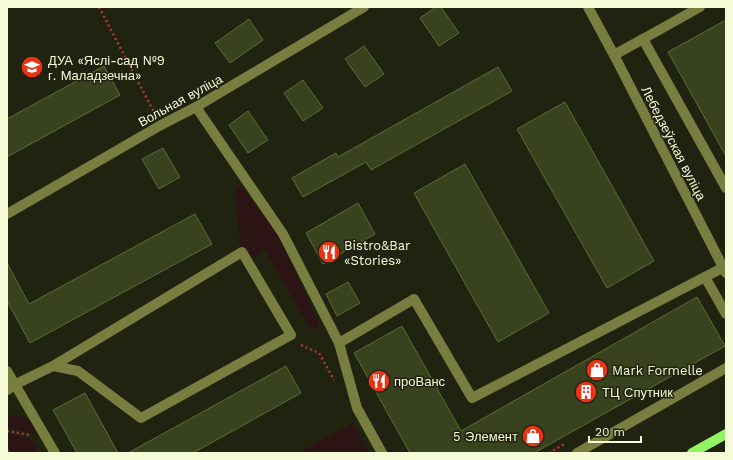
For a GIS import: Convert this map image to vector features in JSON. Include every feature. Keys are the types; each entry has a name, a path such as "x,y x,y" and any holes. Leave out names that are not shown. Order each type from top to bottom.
{"main road":[{"path":"692,453 726,434"}],"street":[{"name":"Вольная вуліца","path":"7,214 161,125 196,107 364,7"},
{"name":"Лебедзеўская вуліца","path":"588,7 614,54 725,269"},
{"path":"614,54 700,7"},
{"path":"643,39 726,188"},
{"path":"196,107 283,234 339,343 356,408 382,453"},
{"path":"11,387 53,366 242,252 291,335 141,418 78,372 53,366"},
{"path":"339,343 414,299 472,398 705,277 725,269"},
{"path":"705,277 726,314"},
{"path":"576,453 726,368"},
{"path":"7,371 11,387 55,453"}],"path":[{"path":"99,7 161,125"},
{"path":"286,338 319,353"}],"shaded area":[{"path":"241,186 277,232 320,326 311,330 265,250 242,263 235,191"},
{"path":"12,415 28,420 32,423 39,435 7,427 7,418"},
{"path":"353,423 369,453 298,453"},
{"path":"7,433 34,441 37,445 36,453 12,453 7,445"}],"building":[{"path":"436,7 441,7 459,33 439,46 420,18"},
{"path":"249,19 263,40 230,63 215,43"},
{"path":"726,20 726,156 668,52"},
{"path":"364,46 384,74 365,87 345,59"},
{"path":"104,66 120,95 7,157 7,119"},
{"path":"498,67 512,91 371,170 366,162 303,197 292,178 336,153 338,157"},
{"path":"303,80 323,108 303,121 284,93"},
{"path":"565,102 654,261 607,288 517,129"},
{"path":"248,111 268,140 248,153 229,125"},
{"path":"163,148 180,177 159,189 142,159"},
{"path":"465,164 549,313 498,342 414,193"},
{"path":"358,203 375,234 323,264 306,233"},
{"path":"195,214 212,244 30,343 7,301 7,263 29,304"},
{"path":"348,282 360,303 337,316 326,294"},
{"name":"ТЦ Спутник","path":"697,297 725,346 534,453 410,453 354,353 402,326 461,431"},
{"path":"286,366 301,393 193,453 128,453"},
{"path":"85,393 118,453 77,453 53,410"}],"place":[{"name":"ДУА «Яслі-сад №9 г. Маладзечна»","path":"32,67"},
{"name":"Bistro&Bar «Stories»","path":"329,252"},
{"name":"Mark Formelle","path":"597,370"},
{"name":"проВанс","path":"379,381"},
{"name":"ТЦ Спутник","path":"586,392"},
{"name":"5 Элемент","path":"533,436"}]}
